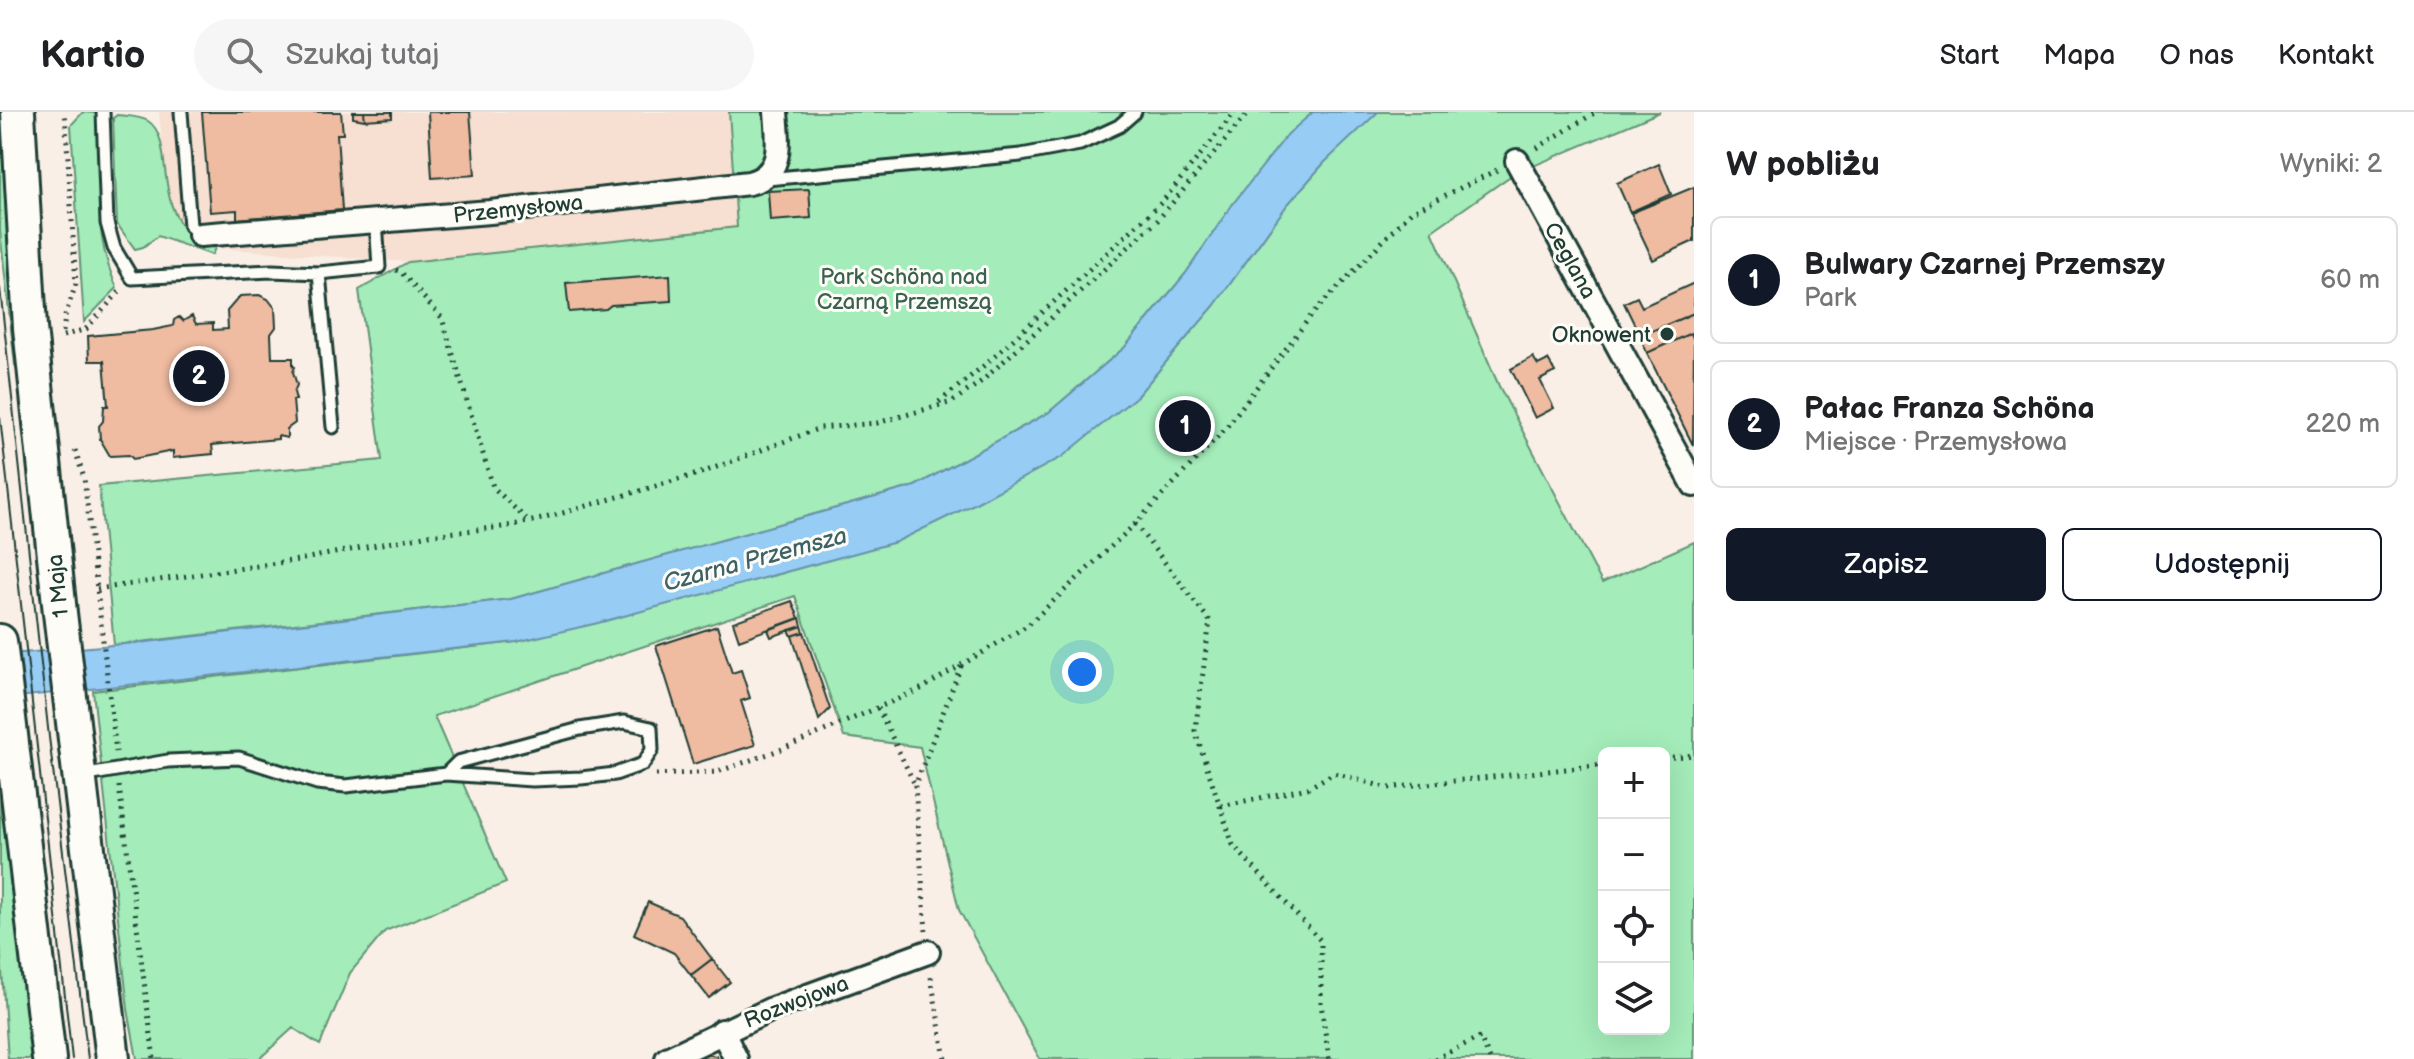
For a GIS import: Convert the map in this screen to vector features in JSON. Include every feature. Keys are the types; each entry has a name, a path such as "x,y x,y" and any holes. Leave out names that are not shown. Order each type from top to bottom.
{"main road":[{"name":"1 Maja","path":"18,112 30,328 73,732 113,1059"},
{"path":"0,641 49,1059"}],"street":[{"path":"763,179 770,172 779,152 776,112"},
{"name":"Ceglana","path":"1517,161 1694,485"},
{"name":"Przemysłowa","path":"200,235 505,210 763,179"},
{"name":"Rozwojowa","path":"667,1059 772,1009 928,952"},
{"path":"722,1031 736,1059"}],"lane":[{"path":"103,112 107,223 114,248 132,278 272,271 319,273 379,267 376,221"},
{"path":"181,112 190,226 200,235"},
{"path":"763,179 1021,155 1080,144 1119,126 1135,112"},
{"path":"319,273 333,427"},
{"path":"78,776 168,761 239,758 317,783 346,786 446,774 532,780 615,774 643,764 652,750 651,728 624,722 580,729 458,762 446,774"}],"path":[{"path":"65,112 76,278 74,295 66,311"},
{"path":"931,406 948,396 992,359 1162,202 1235,112"},
{"path":"97,589 298,560 429,535 529,522 701,473 820,428 870,424 952,402 973,389 1157,221 1249,112"},
{"path":"615,774 717,772 785,748 923,688 1028,625 1135,524 1225,429 1313,313 1411,212 1517,161 1596,112"},
{"path":"379,267 400,271 442,318 493,487 529,522"},
{"path":"63,336 86,329 132,278"},
{"path":"84,478 116,759"},
{"path":"1135,524 1210,621 1195,731 1233,845 1321,941 1321,1004 1329,1059"},
{"path":"915,786 961,665"},
{"path":"878,708 915,786 928,952 945,1059"},
{"path":"1670,757 1694,755"},
{"path":"1221,806 1308,788 1334,773 1388,788 1598,766"},
{"path":"119,780 154,1059"},
{"path":"1435,1059 1480,1037 1490,1059"}],"shaded area":[{"path":"159,112 729,112 737,227 408,262 215,248 192,237 168,201"}],"green space":[{"path":"0,112 3,112 18,364 15,365 0,231"},
{"path":"83,112 96,113 101,233 106,259 117,288 84,322 71,125"},
{"name":"Park Schöna nad Czarną Przemszą","path":"729,112 1660,112 1512,175 1432,231 1499,386 1602,583 1694,542 1694,1059 1040,1059 959,910 920,747 844,737 795,596 434,716 506,883 385,931 350,973 320,1045 293,1028 259,1059 137,1059 128,1009 93,691 516,642 783,573 1137,396 1214,306 1287,205 1324,163 1288,135 1232,205 1186,273 1125,347 1048,413 915,486 511,599 114,645 99,486 382,460 359,290 408,262 737,227"},
{"path":"117,115 144,119 156,130 161,142 172,208 192,236 215,248 212,255 158,236 135,249 117,224 113,118"},
{"path":"0,772 31,1059 8,1059 0,942"}],"water":[{"name":"Czarna Przemsza","path":"1313,112 1378,112 1324,163 1287,205 1214,306 1137,396 1062,457 896,542 598,623 516,642 0,699 0,655 147,642 511,599 915,486 1048,413 1125,347 1186,273 1232,205 1288,134"}],"building":[{"path":"202,112 341,112 343,134 337,134 342,210 237,219 237,210 210,212"},
{"path":"353,112 364,112 365,120 353,118"},
{"path":"364,112 392,112 392,118 365,120"},
{"path":"428,112 470,112 475,175 432,178"},
{"path":"1659,164 1671,194 1630,212 1617,183"},
{"path":"1694,187 1694,241 1653,260 1631,213"},
{"path":"809,189 811,218 770,221 768,191"},
{"path":"670,275 671,301 611,305 606,309 569,312 566,283"},
{"path":"1694,283 1694,313 1640,336 1624,303 1637,297 1642,307"},
{"path":"259,295 268,299 275,308 276,327 271,334 272,358 293,358 295,367 295,423 287,429 287,438 278,436 278,439 212,445 213,454 173,458 173,451 133,459 129,455 110,456 100,439 99,426 103,421 104,406 108,406 104,361 89,361 88,336 153,330 173,326 174,320 179,317 183,321 192,316 196,324 213,323 213,330 228,329 227,311 240,296"},
{"name":"Oknowent","path":"1694,313 1694,335 1691,333 1647,353 1640,336"},
{"path":"1691,333 1694,340 1693,445 1647,353"},
{"path":"1533,357 1538,365 1548,360 1555,372 1540,380 1554,408 1535,418 1511,369"},
{"path":"792,601 799,618 739,640 733,622"},
{"path":"800,618 802,626 771,637 768,630"},
{"path":"717,626 732,673 741,670 750,698 741,701 755,745 693,764 656,646"},
{"path":"802,626 804,632 792,636 789,630"},
{"path":"804,632 830,709 819,720 792,636"},
{"path":"648,902 680,916 712,959 691,975 674,953 634,934"},
{"path":"712,959 730,982 709,998 691,975"},
{"path":"705,1054 716,1056 718,1059 696,1059"}],"tram line":[{"path":"0,288 88,1059"},
{"path":"0,417 72,1059"}],"place":[{"name":"Oknowent","path":"1667,334"},
{"name":"Pałac Franza Schöna","path":"199,376"},
{"name":"Bulwary Czarnej Przemszy","path":"1185,426"}]}
